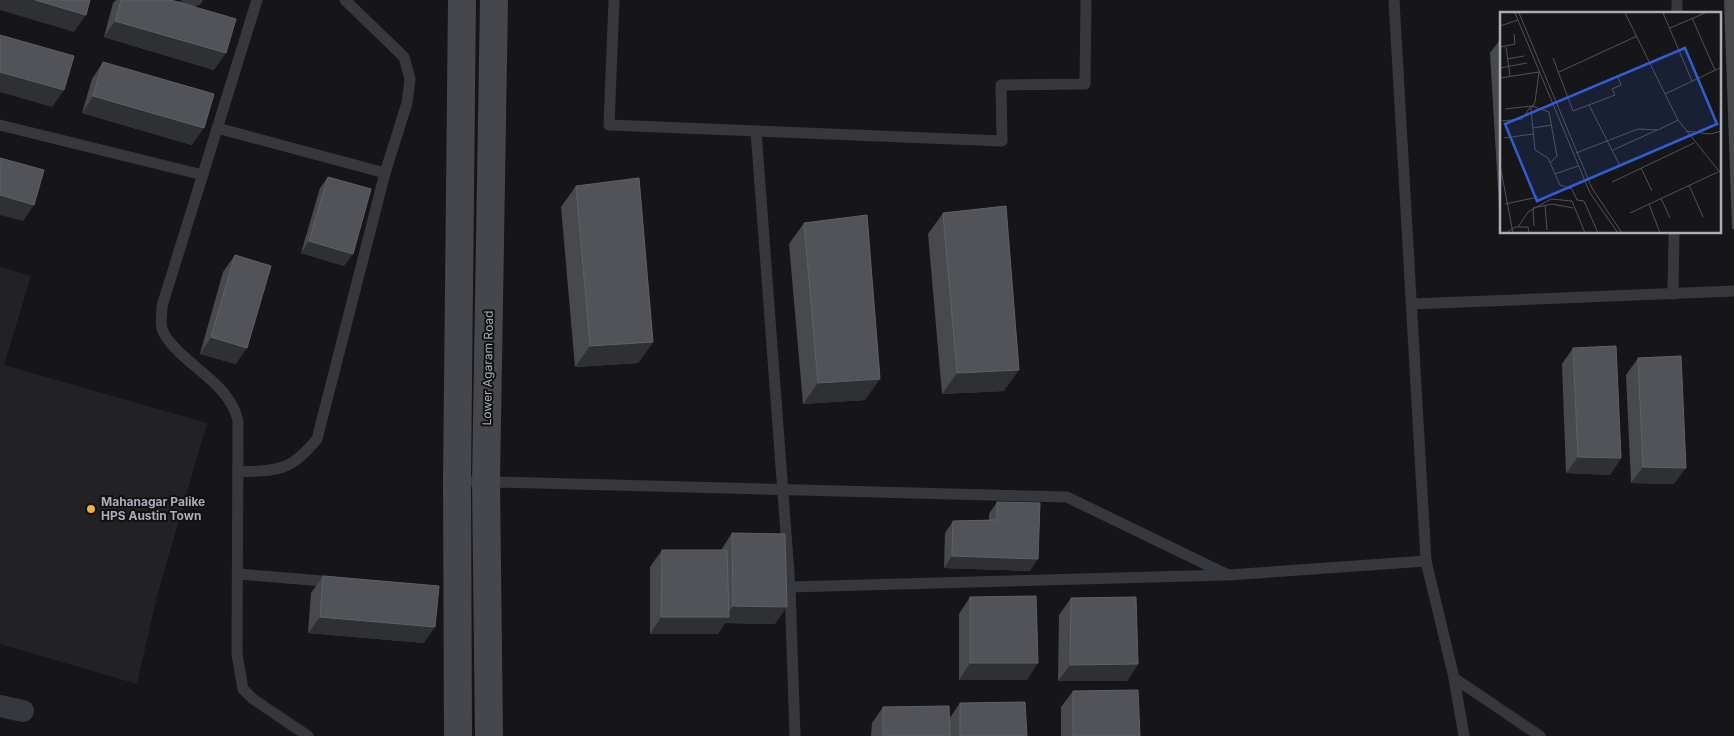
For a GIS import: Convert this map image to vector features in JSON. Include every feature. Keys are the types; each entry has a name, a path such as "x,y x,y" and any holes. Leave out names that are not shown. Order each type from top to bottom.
{"main road":[{"path":"458,736 453,590 457,481 462,0"},
{"name":"Lower Agaram Road","path":"489,736 486,482 494,0"}],"street":[{"path":"0,706 23,710"}],"lane":[{"path":"160,12 180,9 197,0"},
{"path":"256,0 162,306 162,324 168,340 191,364 227,394 235,408 238,421 237,654 243,689 253,699 308,736"},
{"path":"238,472 277,470 301,459 318,439 385,173 407,103 410,79 404,57 345,0"},
{"path":"614,0 609,126 1002,140 1001,85 1085,84 1086,0"},
{"path":"1394,0 1426,561 1454,678 1464,736"},
{"path":"0,125 203,174"},
{"path":"217,128 385,173"},
{"path":"756,131 790,587 795,736"},
{"path":"1673,294 1674,234"},
{"path":"1412,304 1734,291"},
{"path":"457,481 1067,497 1228,575"},
{"path":"790,587 1228,575 1426,561"},
{"path":"238,574 343,582"},
{"path":"1454,678 1540,736"}],"shaded area":[{"name":"Mahanagar Palike HPS Austin Town","path":"0,267 31,276 4,365 207,423 157,596 137,684 0,644"}],"building":[{"path":"35,0 90,0 86,15"},
{"path":"121,0 171,0 236,19 226,53 115,21"},
{"path":"0,35 74,56 64,90 0,72"},
{"path":"103,62 214,94 204,128 93,96"},
{"path":"0,158 44,170 34,205 0,195"},
{"path":"328,177 371,189 353,254 309,241"},
{"path":"639,178 653,342 590,346 576,186"},
{"path":"1006,206 1019,370 957,373 943,213"},
{"path":"867,215 880,379 818,383 804,223"},
{"path":"235,255 271,266 247,348 211,337"},
{"path":"1616,346 1621,458 1578,457 1573,348"},
{"path":"1681,356 1686,468 1643,467 1638,358"},
{"path":"997,502 1040,503 1038,559 952,556 953,521 997,520"},
{"path":"732,533 785,534 787,607 733,606"},
{"path":"662,550 727,550 729,617 661,617"},
{"path":"323,576 439,586 435,627 320,617"},
{"path":"1036,596 1038,663 970,663 970,597"},
{"path":"1136,597 1138,664 1070,665 1071,598"},
{"path":"1138,690 1140,736 1073,736 1073,691"},
{"path":"1025,702 1027,736 960,736 960,703"},
{"path":"949,706 950,736 883,736 883,707"}],"place":[{"name":"Mahanagar Palike HPS Austin Town","path":"91,509"}]}
